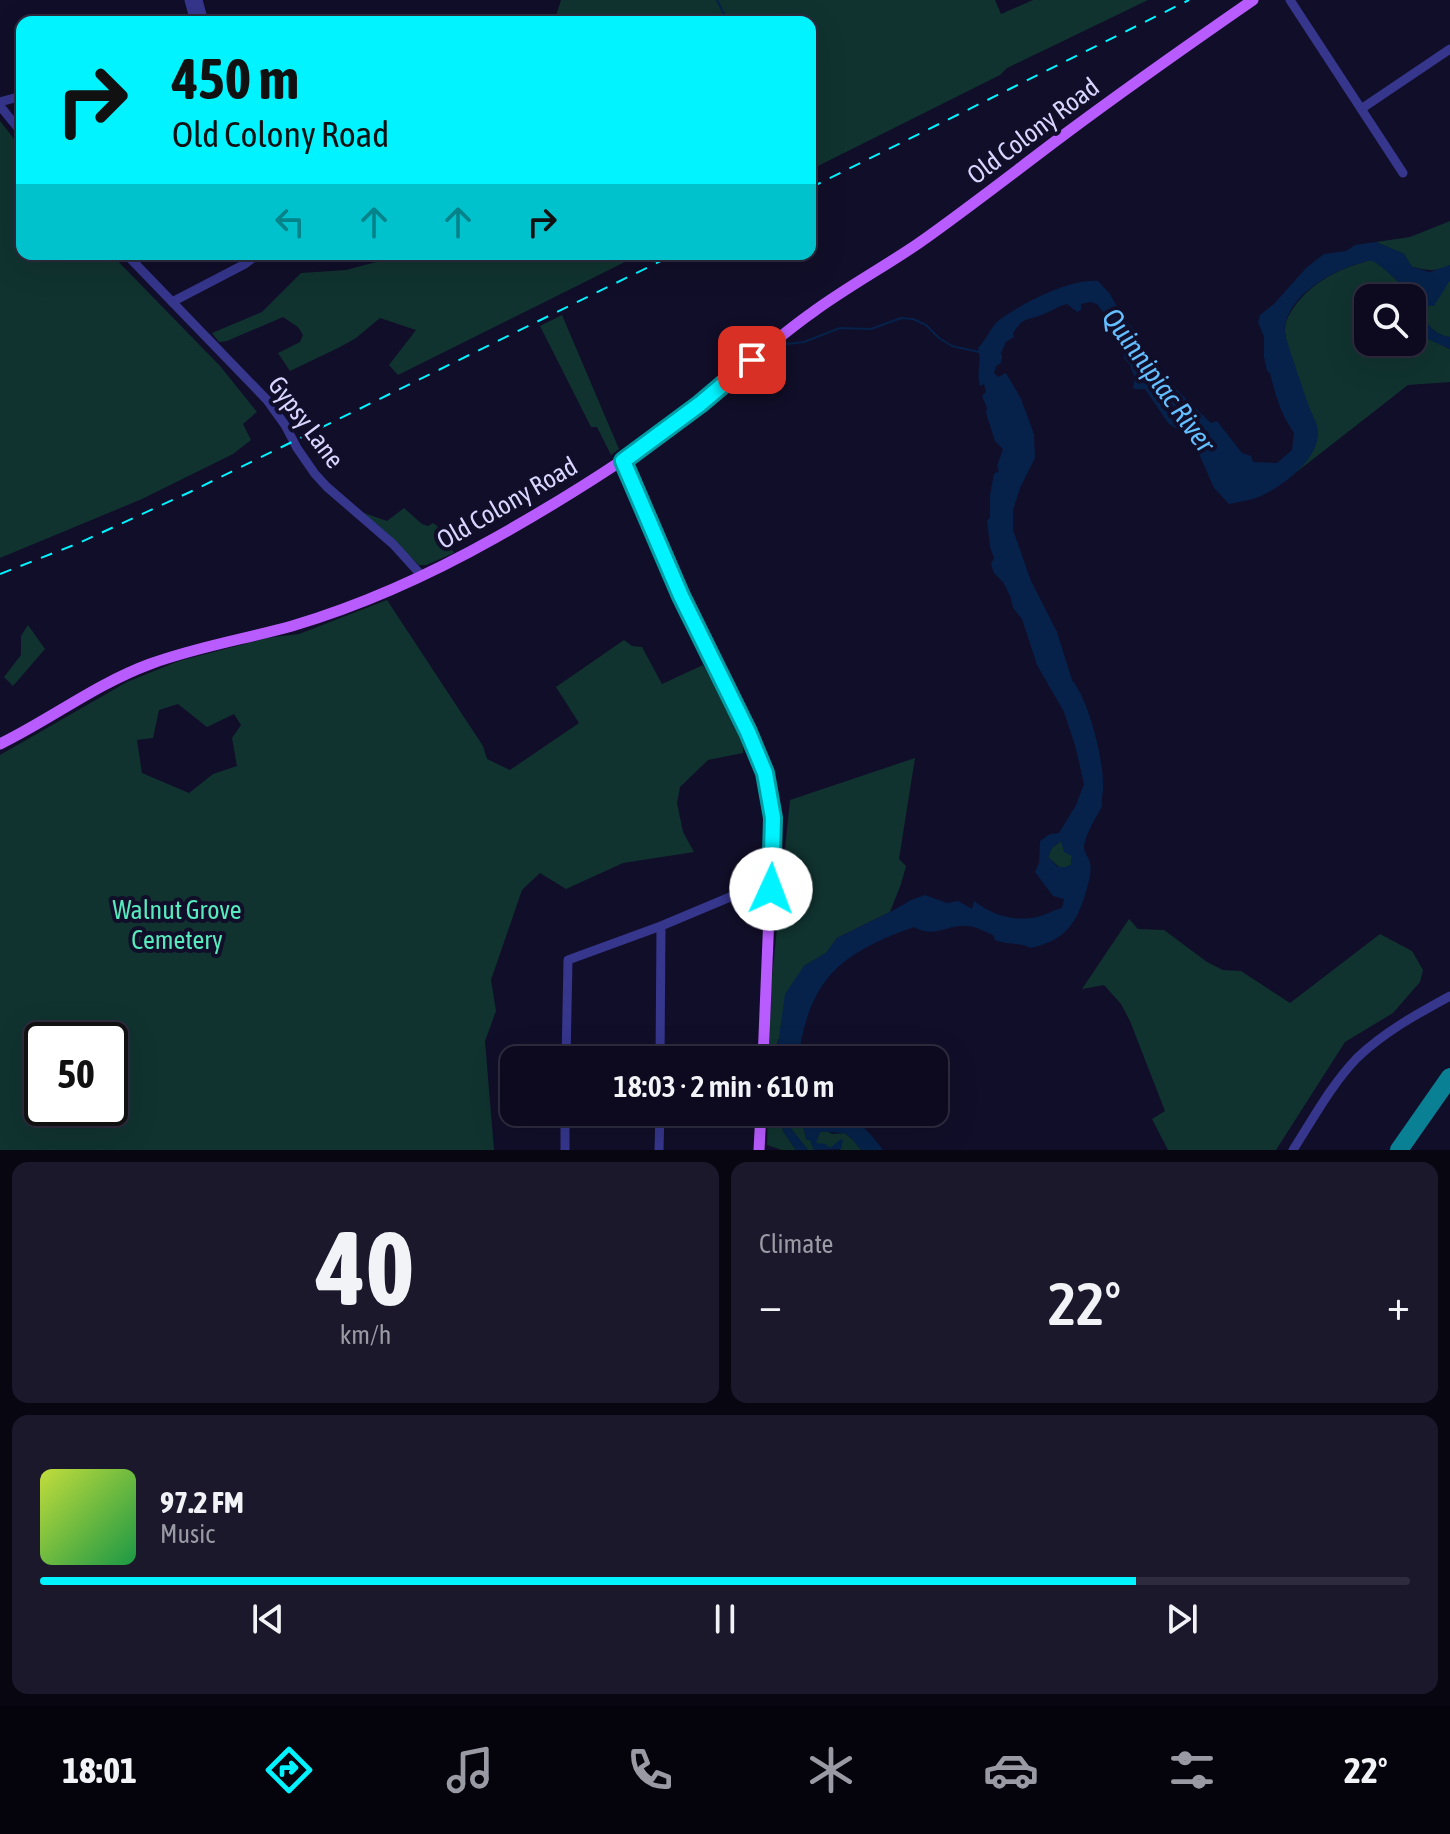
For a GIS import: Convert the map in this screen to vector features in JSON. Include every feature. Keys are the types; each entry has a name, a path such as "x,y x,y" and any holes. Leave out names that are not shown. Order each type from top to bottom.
{"main road":[{"name":"Old Colony Road","path":"0,744 130,672 173,656 316,618 373,597 422,576 515,527 623,461 700,404 816,310 917,244 1097,110 1253,0"},
{"path":"623,461 681,596 765,773 773,818 764,1046"},
{"path":"759,1150 760,1126"}],"street":[{"path":"1290,0 1403,173"},
{"path":"1361,109 1450,49"},
{"path":"0,104 16,125"},
{"name":"Gypsy Lane","path":"132,260 267,400 323,484 393,544 422,576"},
{"path":"172,302 250,260"},
{"path":"566,1046 568,960 742,892 771,889"},
{"path":"660,1046 661,926"},
{"path":"1293,1150 1336,1084 1358,1058 1397,1027 1450,996"},
{"path":"565,1126 565,1150"},
{"path":"659,1150 660,1126"}],"green space":[{"path":"561,0 995,0 1001,14 1033,0 1148,0 1007,68 1000,75 816,167 816,16 556,16"},
{"path":"0,121 16,141 16,260 117,260 220,366 257,412 243,424 251,440 233,454 142,499 0,558"},
{"path":"1450,221 1450,265 1439,269 1412,267 1404,254 1376,242 1410,237"},
{"path":"384,260 629,260 398,375 389,365 416,330 380,318 356,338 290,371 278,353 300,342 303,335 298,327 283,317 227,341 219,342 212,333 262,312 301,273 346,270"},
{"path":"1371,260 1401,284 1354,284 1354,356 1426,356 1426,338 1450,349 1450,382 1408,385 1294,474 1311,453 1318,434 1288,347 1285,331 1287,320 1297,303 1321,281"},
{"path":"1450,280 1450,337 1441,335 1426,323 1426,309"},
{"path":"562,315 619,449 611,455 597,427 591,427 540,326"},
{"path":"404,508 422,524 428,526 433,523 437,526 454,553 419,565 364,513 387,521"},
{"name":"Walnut Grove Cemetery","path":"387,600 483,746 487,759 510,770 579,723 556,687 624,640 632,646 642,647 662,684 703,665 743,737 743,753 708,760 680,787 677,803 683,832 694,852 623,863 566,889 540,873 522,890 491,980 496,1011 485,1041 494,1150 0,1150 0,755 127,682 179,661 267,638 299,634","holes":["178,704 207,727 234,714 241,725 232,738 237,766 213,774 189,793 142,773 137,740 153,738 159,710"]},
{"path":"28,625 45,649 13,686 4,677 21,655 21,636"},
{"path":"915,758 899,859 906,866 890,912 837,938 826,953 804,966 777,1046 769,1046 771,988 790,800"},
{"path":"1061,841 1072,855 1071,865 1066,867 1059,867 1048,857 1052,848"},
{"path":"1129,919 1138,929 1164,930 1207,962 1223,970 1241,971 1290,1003 1380,934 1412,951 1423,970 1420,982 1393,1013 1345,1042 1276,1150 1168,1150 1152,1119 1165,1111 1121,1004 1104,985 1082,989"},
{"path":"768,1126 782,1126 796,1150 782,1150 767,1145"},
{"path":"790,1126 804,1129 806,1139 810,1140 814,1150 808,1150"},
{"path":"820,1132 832,1134 845,1133 861,1150 839,1150 835,1146 830,1148 817,1144"}],"water":[{"name":"Quinnipiac River","path":"1376,242 1404,254 1412,267 1430,272 1450,265 1450,280 1434,306 1426,308 1426,284 1400,284 1375,262 1368,261 1323,279 1300,298 1286,321 1285,334 1317,426 1318,438 1307,461 1297,471 1275,489 1253,499 1229,504 1214,488 1193,440 1168,423 1145,389 1133,388 1135,378 1124,358 1124,339 1097,304 1081,304 1081,310 1077,312 1067,304 1025,320 1013,333 1014,337 1006,342 1001,363 994,373 998,377 1006,373 1021,399 1034,434 1035,458 1013,510 1013,530 1031,581 1057,632 1072,680 1090,716 1101,762 1102,806 1084,846 1091,869 1083,900 1075,919 1062,934 1031,948 999,942 993,935 977,928 960,926 928,932 914,927 865,948 847,960 819,990 810,1009 800,1046 778,1046 785,994 804,966 826,953 837,938 911,900 925,895 947,903 958,901 972,909 974,901 996,914 1012,918 1037,917 1062,908 1064,899 1053,896 1035,872 1039,863 1040,841 1050,834 1059,833 1076,805 1084,784 1064,712 1037,665 1022,619 1013,608 1003,582 994,573 991,564 994,558 987,520 990,518 994,474 999,471 997,466 1003,449 995,441 986,413 982,396 986,392 984,384 980,386 979,381 978,348 992,328 1006,315 1045,294 1073,284 1098,281 1178,391 1211,423 1217,421 1242,453 1251,456 1253,462 1277,463 1292,450 1294,433 1267,371 1264,337 1258,322 1260,315 1324,254 1346,251 1355,245","holes":["1061,841 1064,852 1072,856 1071,865 1066,867 1058,867 1048,857 1052,848"]},
{"path":"1426,323 1441,335 1450,337 1450,349 1426,338"},
{"path":"782,1126 790,1126 808,1150 796,1150"},
{"path":"800,1126 862,1126 883,1150 861,1150 845,1133 820,1132 816,1143 830,1148 841,1139 841,1149 814,1150 810,1140 806,1139"}],"waterway":[{"path":"717,0 725,16"},
{"path":"787,344 804,342 840,328 871,329 901,318 926,325 952,346 979,352"}],"taxiway":[{"path":"1399,1150 1450,1077"}],"railway":[{"path":"816,185 1189,0"},
{"path":"0,574 79,543 190,492 663,260"}],"route":[{"path":"752,360 700,404 623,461 681,596 765,773 773,818 771,889"}]}
